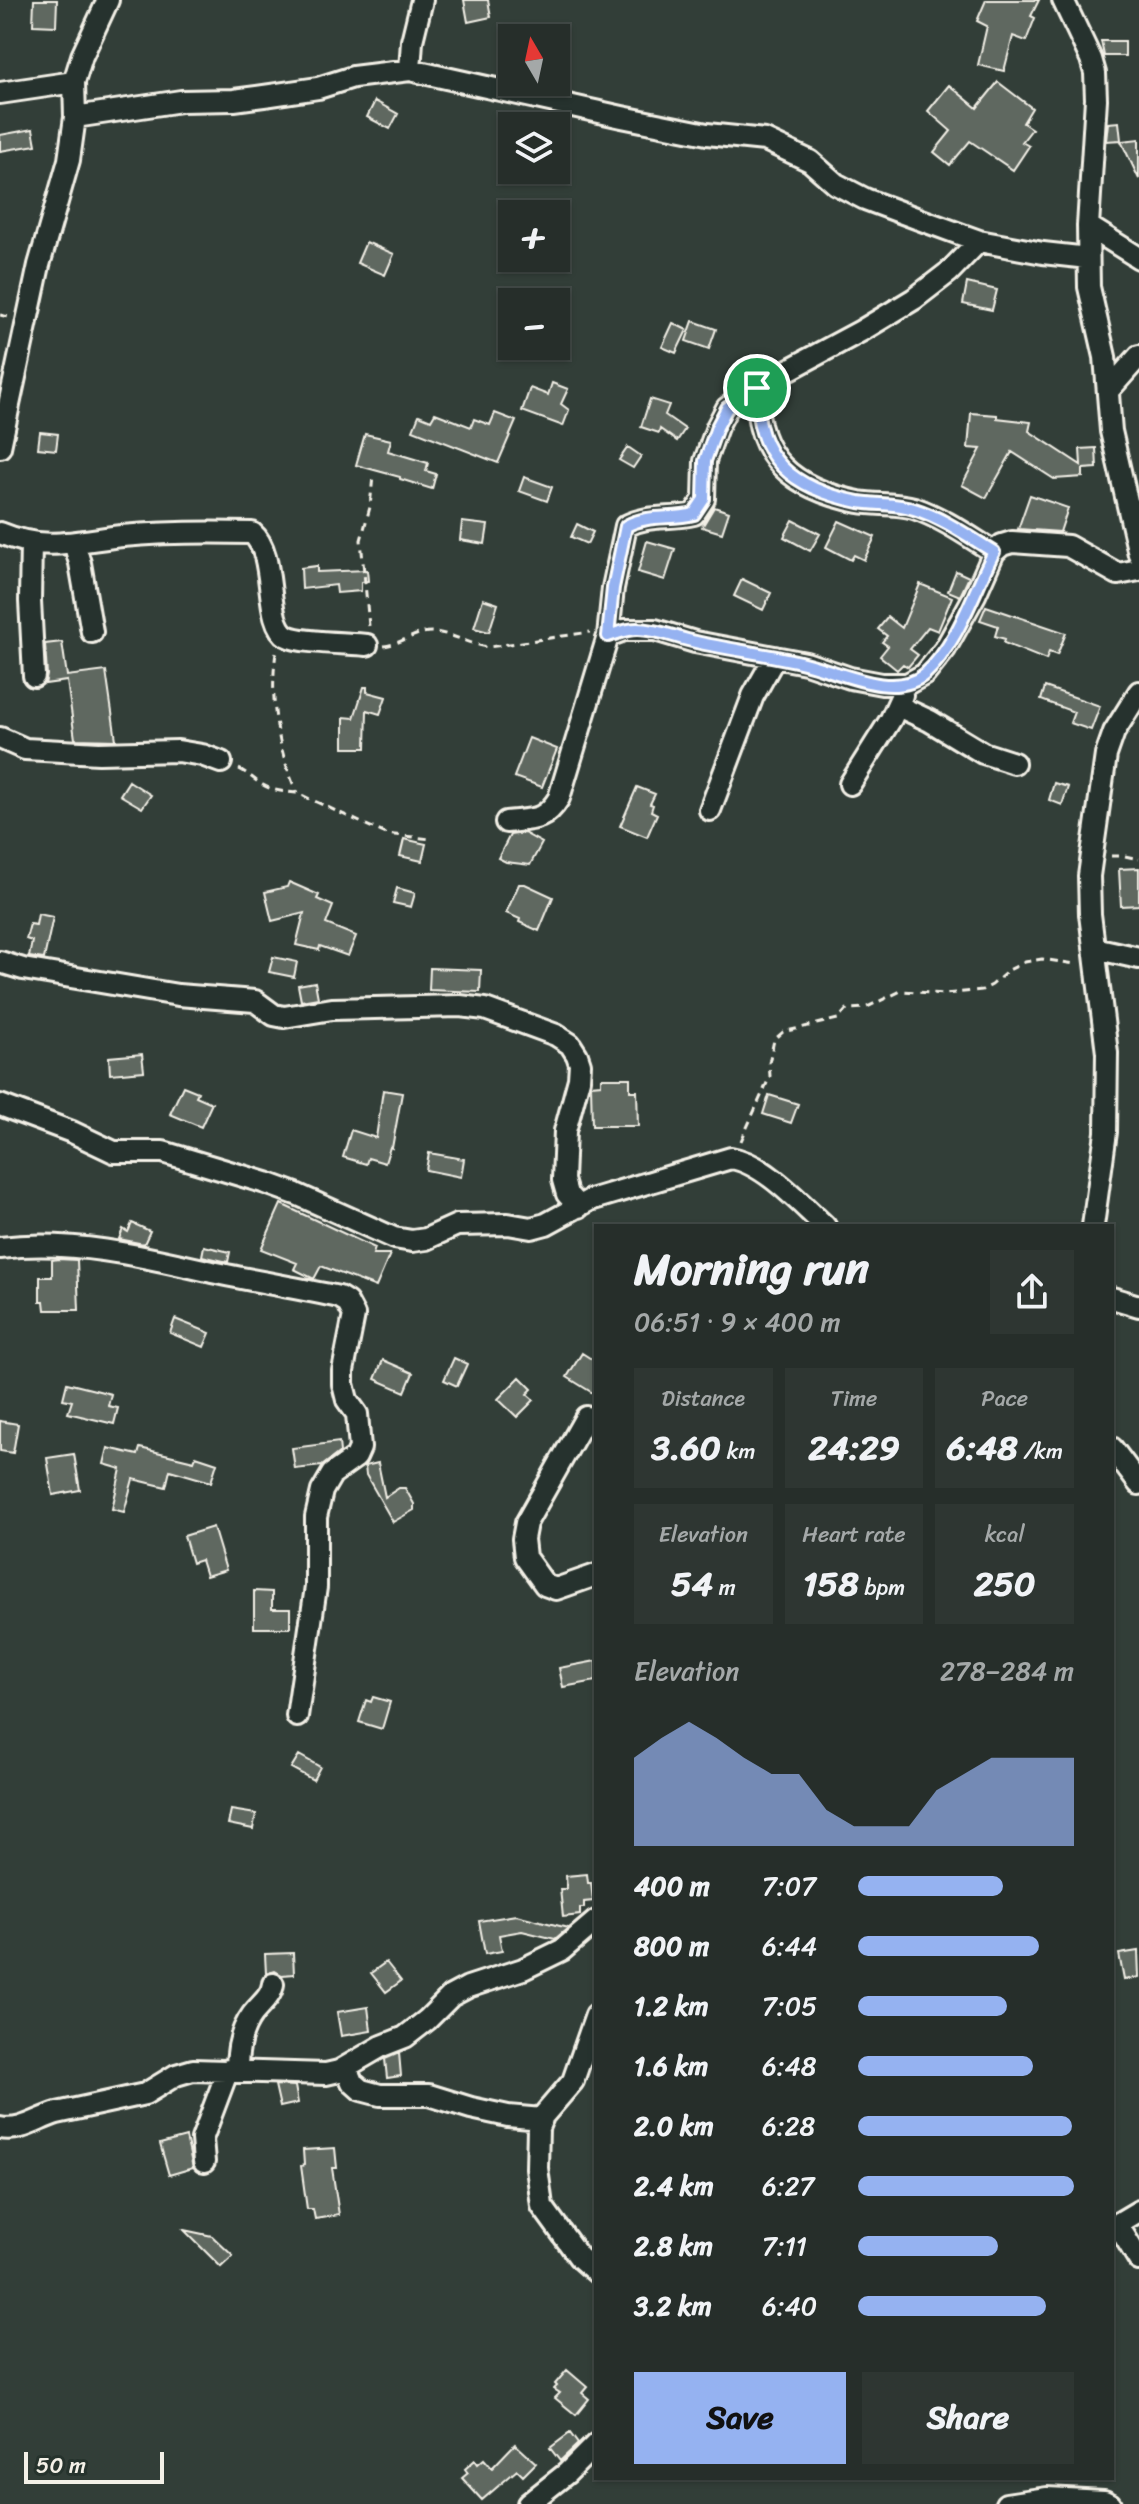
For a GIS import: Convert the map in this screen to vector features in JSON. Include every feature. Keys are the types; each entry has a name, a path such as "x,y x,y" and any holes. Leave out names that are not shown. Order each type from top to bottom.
{"street":[{"path":"0,447 39,265 69,160 75,117 74,82 82,56 108,0"},
{"path":"410,70 412,41 422,0"},
{"path":"1063,0 1095,73 1088,226 1089,287 1100,328 1111,431 1139,554"},
{"path":"75,117 181,101 234,100 271,95 318,88 353,77 410,70 580,109 707,134 765,140 810,161 836,184 865,199 979,241 1088,258"},
{"path":"0,93 74,82"},
{"path":"1088,226 1139,258"},
{"path":"506,822 541,818 551,811 559,798 608,633 613,588 626,526 639,519 694,514 704,499 705,461 727,408 914,299 949,272 979,241"},
{"path":"1108,391 1139,356"},
{"path":"757,388 756,411 770,453 801,482 830,495 917,510 952,525 994,552"},
{"path":"0,533 55,545 123,536 252,533 264,547 280,630 300,640 367,645"},
{"path":"31,542 34,676"},
{"path":"608,633 655,630 695,642 806,663 860,680 907,684 925,674 945,649 975,595 994,552 1002,545 1012,542 1068,546 1118,574 1139,570"},
{"path":"74,543 92,632"},
{"path":"710,810 753,696 775,657"},
{"path":"850,784 898,706 907,684"},
{"path":"1093,1224 1106,1132 1107,1053 1089,899 1091,854 1106,755 1114,732 1139,692"},
{"path":"898,706 983,753 1014,763"},
{"path":"0,738 25,749 99,753 178,751 221,762"},
{"path":"1095,955 1139,958"},
{"path":"0,962 23,969 178,995 255,1001 274,1015 284,1017 332,1009 460,1006 485,1009 556,1035 570,1044 580,1064 565,1131 563,1180 567,1194 579,1207"},
{"path":"0,1105 72,1132 114,1152 163,1152 266,1183 394,1238 412,1241 426,1239 457,1225 508,1224 531,1228 546,1224 590,1200 731,1158 743,1160 764,1171 823,1224"},
{"path":"0,1248 82,1246 168,1260 339,1297 347,1302 354,1315 343,1384 347,1400 357,1414 360,1448 356,1457 332,1474 322,1491 316,1517 316,1587 297,1716"},
{"path":"1114,1299 1139,1306"},
{"path":"586,1417 526,1523 523,1539 525,1557 545,1585 556,1589 594,1576"},
{"path":"1114,1453 1139,1484"},
{"path":"0,2128 26,2127 57,2113 145,2094 176,2075 193,2070 326,2074 339,2071 382,2046 405,2037 451,1996 468,1987 523,1969 562,1950 594,1923"},
{"path":"204,2162 202,2139 233,2070 245,2027 269,1995 273,1984"},
{"path":"594,2021 573,2081 538,2128 537,2168 542,2206 579,2257 594,2270"},
{"path":"346,2067 352,2082 361,2090 380,2095 429,2095 483,2111 542,2119"},
{"path":"1139,2211 1115,2226 1139,2260"},
{"path":"528,2504 567,2473 594,2446"},
{"path":"1006,2504 1047,2498 1104,2501 1110,2504"}],"path":[{"path":"373,476 370,507 361,540 367,645 398,645 420,634 433,632 472,646 489,647 608,633"},
{"path":"280,630 272,683 282,752 297,793"},
{"path":"221,762 247,773 263,785 297,793 386,834 431,839"},
{"path":"1091,854 1139,859"},
{"path":"731,1158 748,1128 770,1076 769,1063 774,1040 783,1032 838,1019 847,1009 865,1008 901,991 946,994 982,990 1025,962 1042,959 1064,963 1095,955"}],"building":[{"path":"34,0 57,0 56,26 33,25"},
{"path":"464,0 488,0 491,17 468,22"},
{"path":"986,0 1039,0 1031,16 1035,18 1026,41 1013,36 1004,71 978,65 987,26 977,21"},
{"path":"1101,41 1125,41 1125,56 1104,56"},
{"path":"998,82 1032,108 1023,123 1032,129 1022,142 1029,146 1013,170 970,141 950,165 934,152 951,131 928,111 949,85 977,108"},
{"path":"375,101 398,114 390,129 367,117"},
{"path":"1119,122 1121,140 1106,141 1108,123"},
{"path":"33,129 36,145 0,151 0,135"},
{"path":"1139,139 1139,179 1121,141"},
{"path":"366,242 394,254 385,275 357,263"},
{"path":"967,283 997,290 992,310 963,304"},
{"path":"693,321 716,329 709,349 686,341"},
{"path":"673,323 687,330 676,353 662,347"},
{"path":"552,383 568,389 561,404 569,410 563,426 522,411 530,388 548,395"},
{"path":"650,399 669,405 665,415 685,429 677,441 660,429 659,433 641,427"},
{"path":"435,413 471,427 474,419 490,425 495,413 516,421 498,463 413,430 419,415 431,420"},
{"path":"971,413 1031,422 1029,431 1081,465 1080,449 1096,448 1097,468 1083,469 1083,477 1054,479 1012,452 986,498 962,485 981,449 968,448"},
{"path":"40,432 58,434 56,450 38,448"},
{"path":"365,434 391,440 388,451 428,463 426,471 436,474 432,489 356,465"},
{"path":"628,447 641,456 633,468 619,460"},
{"path":"524,477 552,487 547,501 519,491"},
{"path":"1030,495 1068,508 1060,532 1018,529"},
{"path":"714,507 729,512 722,533 702,527"},
{"path":"793,520 820,534 810,551 784,537"},
{"path":"839,521 875,537 864,560 854,555 851,560 826,547"},
{"path":"462,522 488,525 485,544 460,540"},
{"path":"577,524 593,532 587,544 571,537"},
{"path":"647,541 675,549 665,580 638,572"},
{"path":"317,566 317,572 367,570 368,581 361,582 361,591 337,593 336,585 302,589 301,568"},
{"path":"956,571 969,577 960,596 948,591"},
{"path":"742,579 771,593 763,610 734,596"},
{"path":"920,584 952,597 938,631 928,627 910,649 918,655 908,667 903,664 897,670 880,656 888,646 882,642 887,636 878,629 888,617 902,628"},
{"path":"483,599 498,604 489,632 474,628"},
{"path":"986,606 1066,633 1057,655 1049,652 1046,660 1004,643 1005,639 995,636 998,626 980,620"},
{"path":"62,642 67,676 106,671 116,740 75,739 67,681 45,684 45,644"},
{"path":"364,687 367,687 367,692 386,697 380,714 367,710 366,748 344,748 344,717 354,718"},
{"path":"1045,687 1100,706 1091,730 1070,723 1074,712 1041,700"},
{"path":"529,738 557,749 542,787 514,777"},
{"path":"129,781 151,795 142,808 120,795"},
{"path":"1054,783 1068,787 1062,805 1049,800"},
{"path":"637,787 655,794 650,804 653,805 651,811 657,814 647,837 620,826"},
{"path":"524,833 542,843 530,865 498,858 510,835"},
{"path":"404,839 426,844 422,861 400,856"},
{"path":"1139,868 1139,905 1121,906 1119,869"},
{"path":"289,882 319,895 317,899 333,906 326,924 356,936 348,956 320,946 319,950 296,945 304,913 272,921 265,892 287,887"},
{"path":"519,884 553,897 539,931 506,913"},
{"path":"397,888 415,893 411,907 393,903"},
{"path":"38,914 53,917 44,959 29,957 32,941 26,939 30,924 36,925"},
{"path":"273,957 297,962 294,977 269,972"},
{"path":"430,968 481,970 480,992 429,990"},
{"path":"315,982 318,998 301,1001 298,985"},
{"path":"142,1054 144,1071 110,1074 109,1057"},
{"path":"601,1078 630,1078 630,1091 637,1091 638,1126 592,1126 591,1085 601,1084"},
{"path":"183,1086 198,1092 196,1096 212,1103 201,1127 170,1114"},
{"path":"383,1090 402,1093 392,1148 385,1163 368,1158 366,1164 343,1157 351,1130 376,1138"},
{"path":"769,1095 798,1104 791,1123 763,1114"},
{"path":"429,1153 464,1159 461,1177 426,1170"},
{"path":"281,1204 375,1248 373,1254 390,1254 376,1287 321,1266 314,1279 294,1269 297,1263 261,1249"},
{"path":"132,1223 150,1231 144,1244 119,1239 123,1229 128,1232"},
{"path":"204,1246 230,1252 228,1262 202,1256"},
{"path":"52,1260 77,1260 79,1310 45,1310 44,1301 40,1301 40,1277 52,1277"},
{"path":"175,1319 210,1333 204,1347 170,1333"},
{"path":"582,1353 594,1361 594,1394 567,1377"},
{"path":"454,1358 467,1364 457,1386 444,1380"},
{"path":"383,1360 413,1373 405,1392 375,1379"},
{"path":"520,1377 532,1389 527,1394 534,1400 517,1417 498,1399"},
{"path":"67,1383 111,1394 108,1406 118,1408 114,1424 68,1413 72,1401 63,1399"},
{"path":"0,1421 18,1424 13,1453 0,1451"},
{"path":"339,1442 340,1452 322,1466 295,1469 292,1448"},
{"path":"108,1448 138,1455 140,1448 194,1461 196,1456 217,1463 211,1482 170,1470 166,1487 133,1479 124,1512 112,1509 121,1469 104,1464"},
{"path":"74,1454 80,1490 53,1495 47,1458"},
{"path":"378,1463 385,1497 399,1488 405,1488 414,1504 414,1510 393,1522 366,1475 365,1466"},
{"path":"213,1527 226,1570 206,1576 201,1560 192,1563 184,1536"},
{"path":"254,1591 272,1592 272,1609 290,1609 290,1628 254,1628"},
{"path":"594,1661 594,1681 563,1687 559,1668"},
{"path":"373,1697 390,1702 382,1729 359,1722 366,1700 371,1702"},
{"path":"299,1755 320,1767 313,1780 291,1768"},
{"path":"231,1810 256,1814 253,1829 228,1824"},
{"path":"587,1874 593,1901 584,1902 580,1915 563,1917 560,1889 567,1889 566,1876"},
{"path":"516,1915 568,1928 555,1939 522,1931 499,1935 502,1951 485,1954 479,1921"},
{"path":"1138,1951 1139,1977 1124,1980 1119,1954"},
{"path":"293,1953 294,1974 282,1975 275,1971 266,1974 265,1954"},
{"path":"386,1962 401,1981 386,1992 371,1973"},
{"path":"368,2007 371,2031 341,2036 337,2012"},
{"path":"399,2053 401,2076 387,2078 385,2059"},
{"path":"275,2085 295,2086 298,2103 280,2107"},
{"path":"186,2137 193,2168 169,2175 160,2144"},
{"path":"335,2148 337,2168 332,2168 339,2215 315,2219 313,2209 307,2209 301,2166 304,2165 303,2150"},
{"path":"184,2230 212,2236 233,2256 221,2267"},
{"path":"567,2370 587,2387 582,2393 589,2399 576,2415 555,2398 560,2393 554,2389 555,2384"},
{"path":"570,2433 578,2444 560,2461 550,2448"},
{"path":"515,2444 536,2463 523,2476 517,2470 482,2500 462,2478 468,2473 465,2469 475,2460 478,2464 484,2459 492,2468"}],"route":[{"path":"757,388 756,411 770,453 801,482 830,495 860,502 909,507 952,525 994,552 975,595 945,649 925,674 907,684 882,684 850,678 806,663 695,642 655,630 624,630 608,636 613,588 626,526 639,519 694,514 704,499 705,461 717,427 727,408 757,388"}]}
